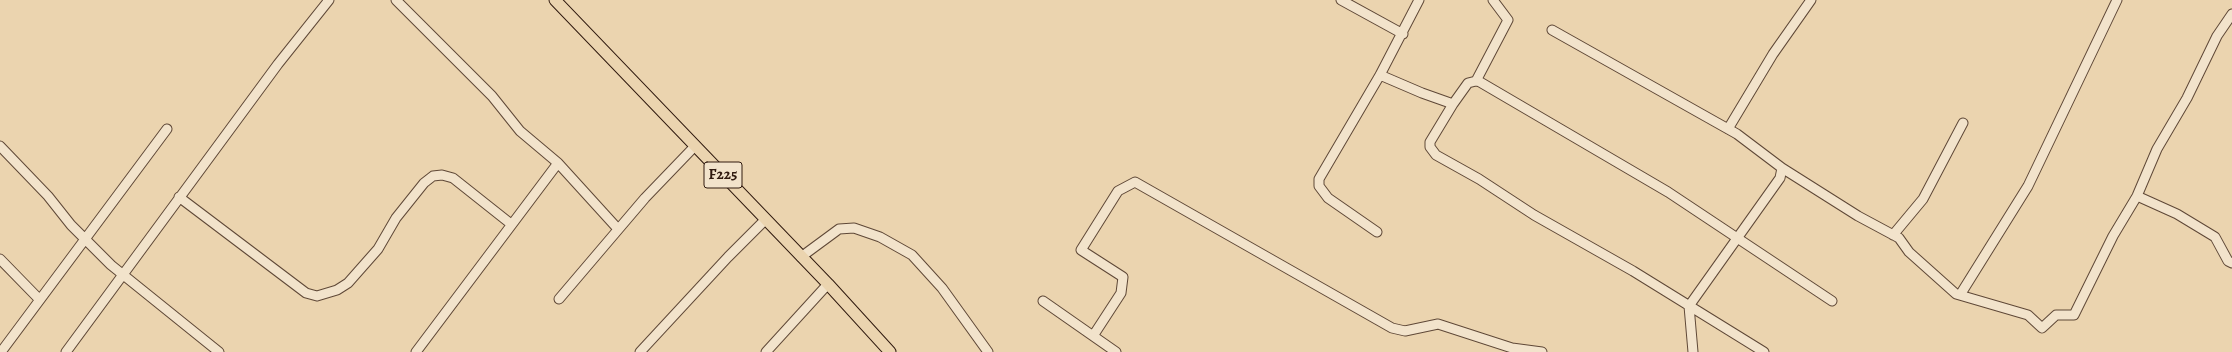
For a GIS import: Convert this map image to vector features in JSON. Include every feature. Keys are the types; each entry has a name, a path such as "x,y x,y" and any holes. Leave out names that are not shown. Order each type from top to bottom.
{"main road":[{"name":"F225","path":"555,0 828,284 890,352"}],"street":[{"path":"67,352 179,197 278,64 329,0"},
{"path":"396,0 492,96 520,130 558,164 618,230"},
{"path":"1341,0 1403,34"},
{"path":"1377,232 1328,198 1319,186 1319,179 1403,34 1419,0"},
{"path":"1476,81 1508,20 1493,0"},
{"path":"1728,129 1772,54 1811,0"},
{"path":"1960,295 2028,186 2117,0"},
{"path":"1552,30 1728,129 1779,164 1782,168 1858,216 1899,238 1909,252 1936,277 1960,295 2028,315 2042,328 2056,315 2074,315 2113,236 2137,196 2157,149 2186,98 2217,36 2232,14"},
{"path":"1380,74 1422,93 1454,104"},
{"path":"1764,352 1534,215 1479,179 1432,152 1430,142 1468,83 1476,81 1545,118 1668,192 1832,301"},
{"path":"1893,235 1923,199 1963,123"},
{"path":"1,352 166,129"},
{"path":"0,146 84,238 123,275 219,352"},
{"path":"559,299 618,230 695,146"},
{"path":"416,352 511,224 558,164"},
{"path":"1693,352 1689,306 1780,178 1782,168"},
{"path":"179,197 306,293 317,296 337,290 348,283 378,249 396,218 424,182 433,176 442,175 453,178 511,224"},
{"path":"1093,336 1122,293 1123,277 1081,250 1118,191 1136,182 1392,328 1405,331 1438,324 1504,349 1542,352"},
{"path":"2137,196 2177,214 2215,237 2228,261 2232,263"},
{"path":"640,352 728,257 766,219"},
{"path":"801,257 839,229 854,228 880,237 912,255 942,288 988,352"},
{"path":"0,260 39,299"},
{"path":"766,352 828,284"},
{"path":"1043,301 1116,352"}]}
